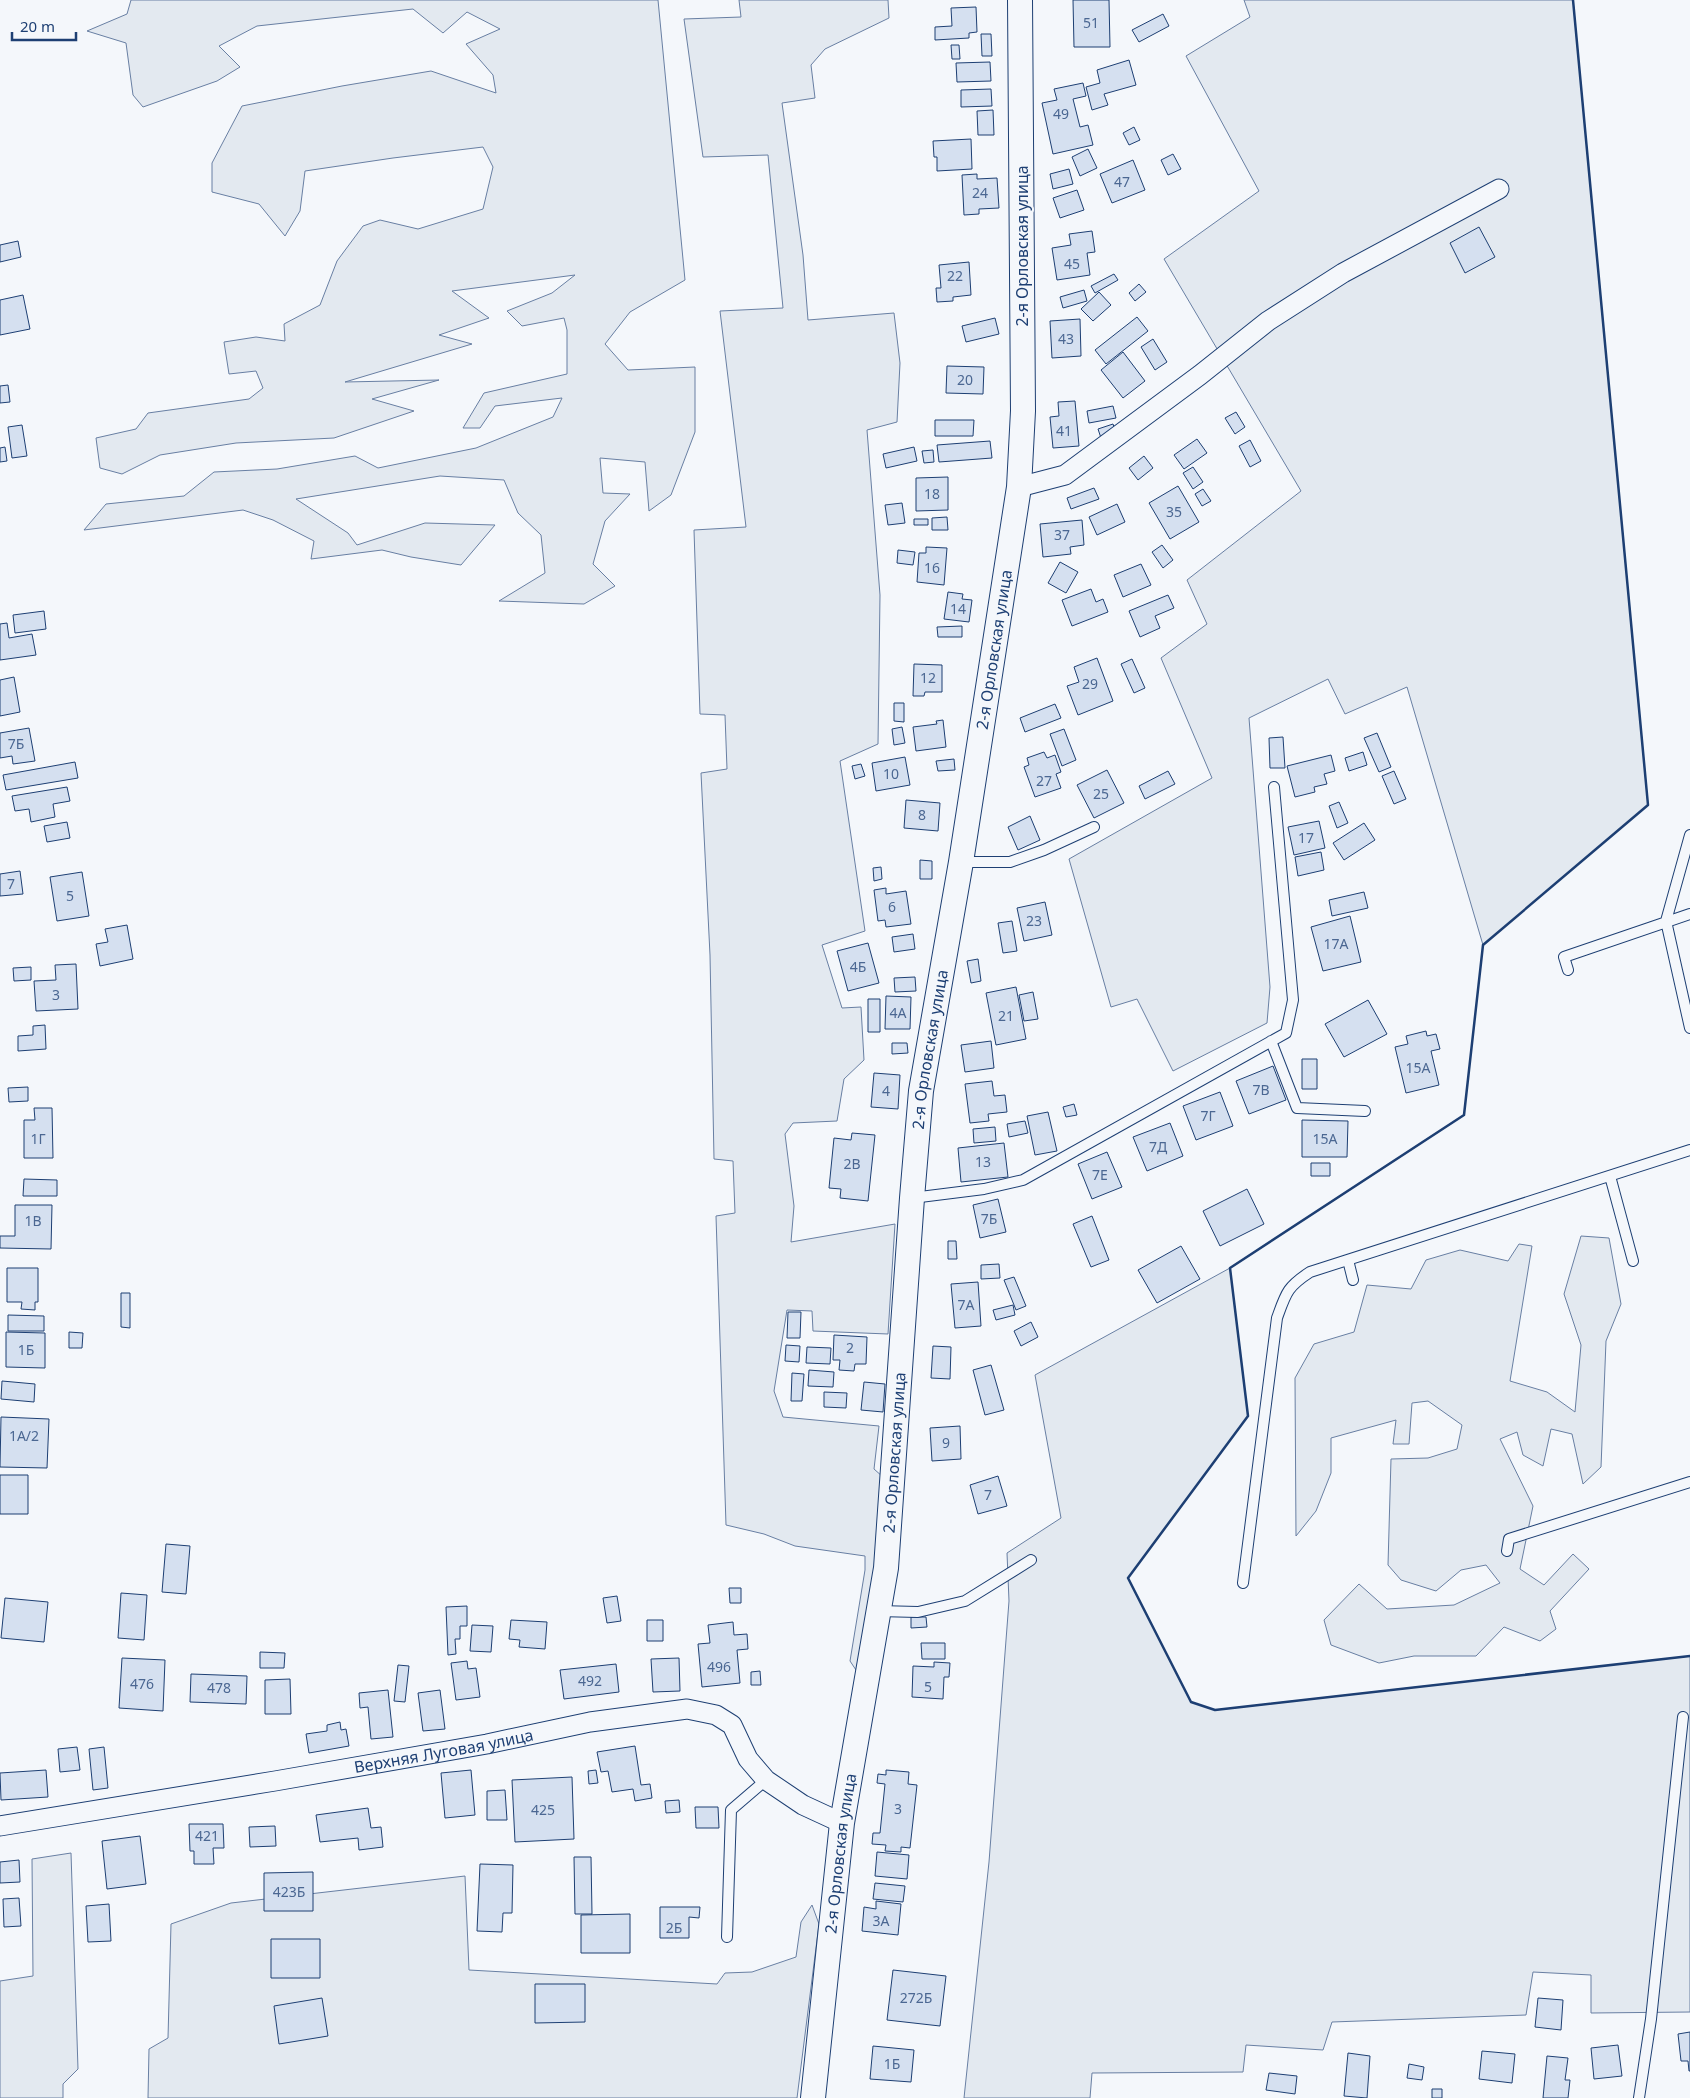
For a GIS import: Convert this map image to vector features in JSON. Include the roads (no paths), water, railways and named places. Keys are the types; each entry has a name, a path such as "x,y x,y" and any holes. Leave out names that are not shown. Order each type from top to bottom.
{"street":[{"name":"2-я Орловская улица","path":"813,2098 842,1824 886,1568 921,1091 961,862 1019,487 1023,411 1020,0"},
{"path":"1019,487 1065,475 1268,322 1343,273 1499,188"},
{"name":"Верхняя Луговая улица","path":"0,1826 285,1780 487,1744 590,1722 687,1709 716,1715 732,1725 748,1759 766,1780 803,1805 842,1824"}],"lane":[{"path":"912,1198 984,1189 1023,1180 1286,1033 1293,1000 1274,786"},
{"path":"961,862 1010,862 1044,850 1094,827"},
{"path":"1690,835 1666,921 1690,1028"},
{"path":"1568,970 1564,957 1690,914"},
{"path":"1271,1041 1297,1108 1365,1111"},
{"path":"1242,1583 1277,1318 1284,1298 1293,1284 1310,1272 1690,1150"},
{"path":"1610,1176 1633,1261"},
{"path":"1348,1260 1353,1280"},
{"path":"1507,1551 1509,1539 1690,1482"},
{"path":"878,1612 918,1612 966,1601 1031,1560"},
{"path":"1639,2098 1652,2019 1683,1718"},
{"path":"727,1936 731,1810 766,1780"}]}
